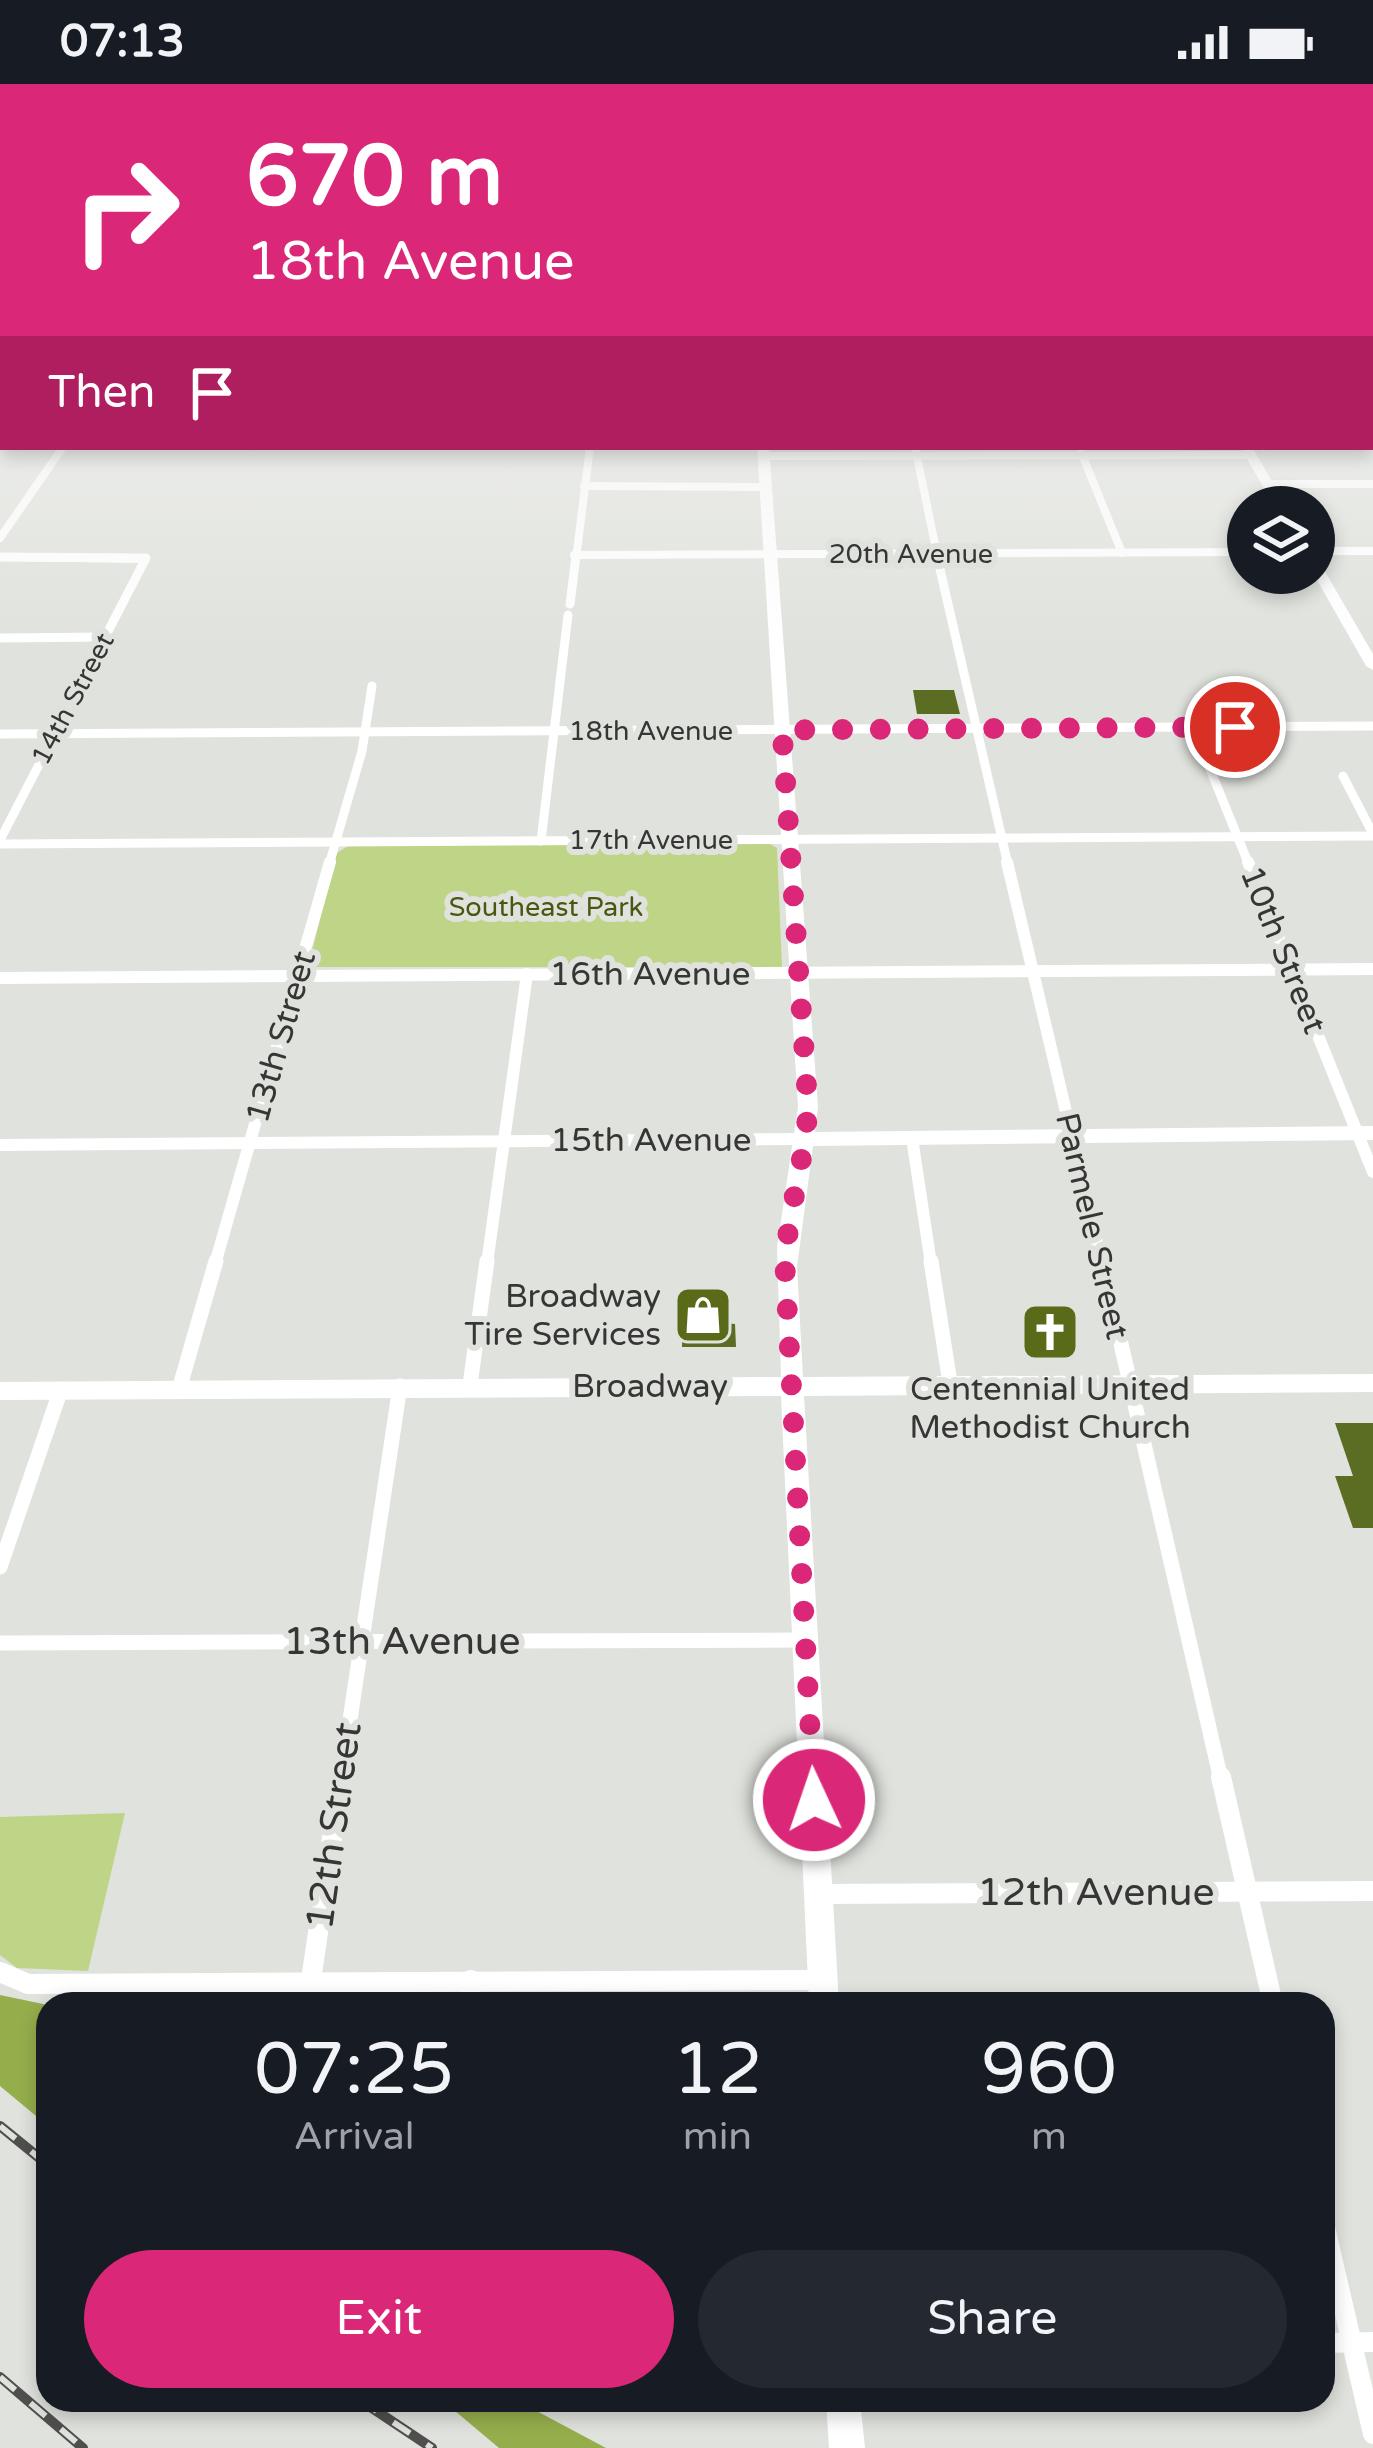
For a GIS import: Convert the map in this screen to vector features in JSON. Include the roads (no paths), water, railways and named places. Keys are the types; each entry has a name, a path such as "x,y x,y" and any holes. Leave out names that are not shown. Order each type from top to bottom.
{"main road":[{"path":"763,451 806,1139 786,1244 824,1992"},
{"path":"1248,451 1268,484"},
{"path":"1332,594 1373,667"},
{"name":"15th Avenue","path":"806,1139 1365,1133"},
{"name":"Broadway","path":"0,1391 180,1386 1373,1383"},
{"path":"844,2412 847,2448"}],"street":[{"path":"0,538 61,450"},
{"path":"541,841 590,450"},
{"path":"763,451 1248,451"},
{"name":"Parmele Street","path":"916,451 974,727 1271,1992"},
{"path":"1080,451 1122,553"},
{"path":"1268,484 1373,484"},
{"path":"584,486 766,487"},
{"path":"1335,551 1373,551"},
{"name":"20th Avenue","path":"574,554 1227,552"},
{"name":"14th Street","path":"0,557 146,558 0,842"},
{"path":"0,638 106,637"},
{"name":"13th Street","path":"180,1386 298,977 365,732 372,686"},
{"name":"18th Avenue","path":"0,734 1373,726"},
{"name":"10th Street","path":"1193,727 1365,1133 1373,1172"},
{"path":"1343,776 1373,835"},
{"name":"17th Avenue","path":"0,842 1373,835"},
{"name":"16th Avenue","path":"0,978 1373,970"},
{"path":"470,1385 527,974"},
{"path":"913,1138 950,1383"},
{"name":"15th Avenue","path":"0,1145 806,1139"},
{"name":"12th Street","path":"311,1981 400,1386"},
{"path":"0,1567 61,1389"},
{"name":"13th Avenue","path":"0,1642 805,1640"},
{"name":"12th Avenue","path":"819,1894 1373,1891"},
{"path":"0,1972 28,1984 471,1981 824,1992"},
{"path":"470,1992 471,1981"},
{"path":"1335,2257 1362,2342 1373,2434"}],"railway":[{"path":"0,2126 36,2155"},
{"path":"0,2377 36,2408"},
{"path":"41,2412 83,2448"},
{"path":"378,2412 432,2448"}],"place":[{"name":"Broadway Tire Services","path":"703,1315"},
{"name":"Centennial United Methodist Church","path":"1050,1332"}],"park label":[{"name":"Southeast Park","path":"546,907"}]}
